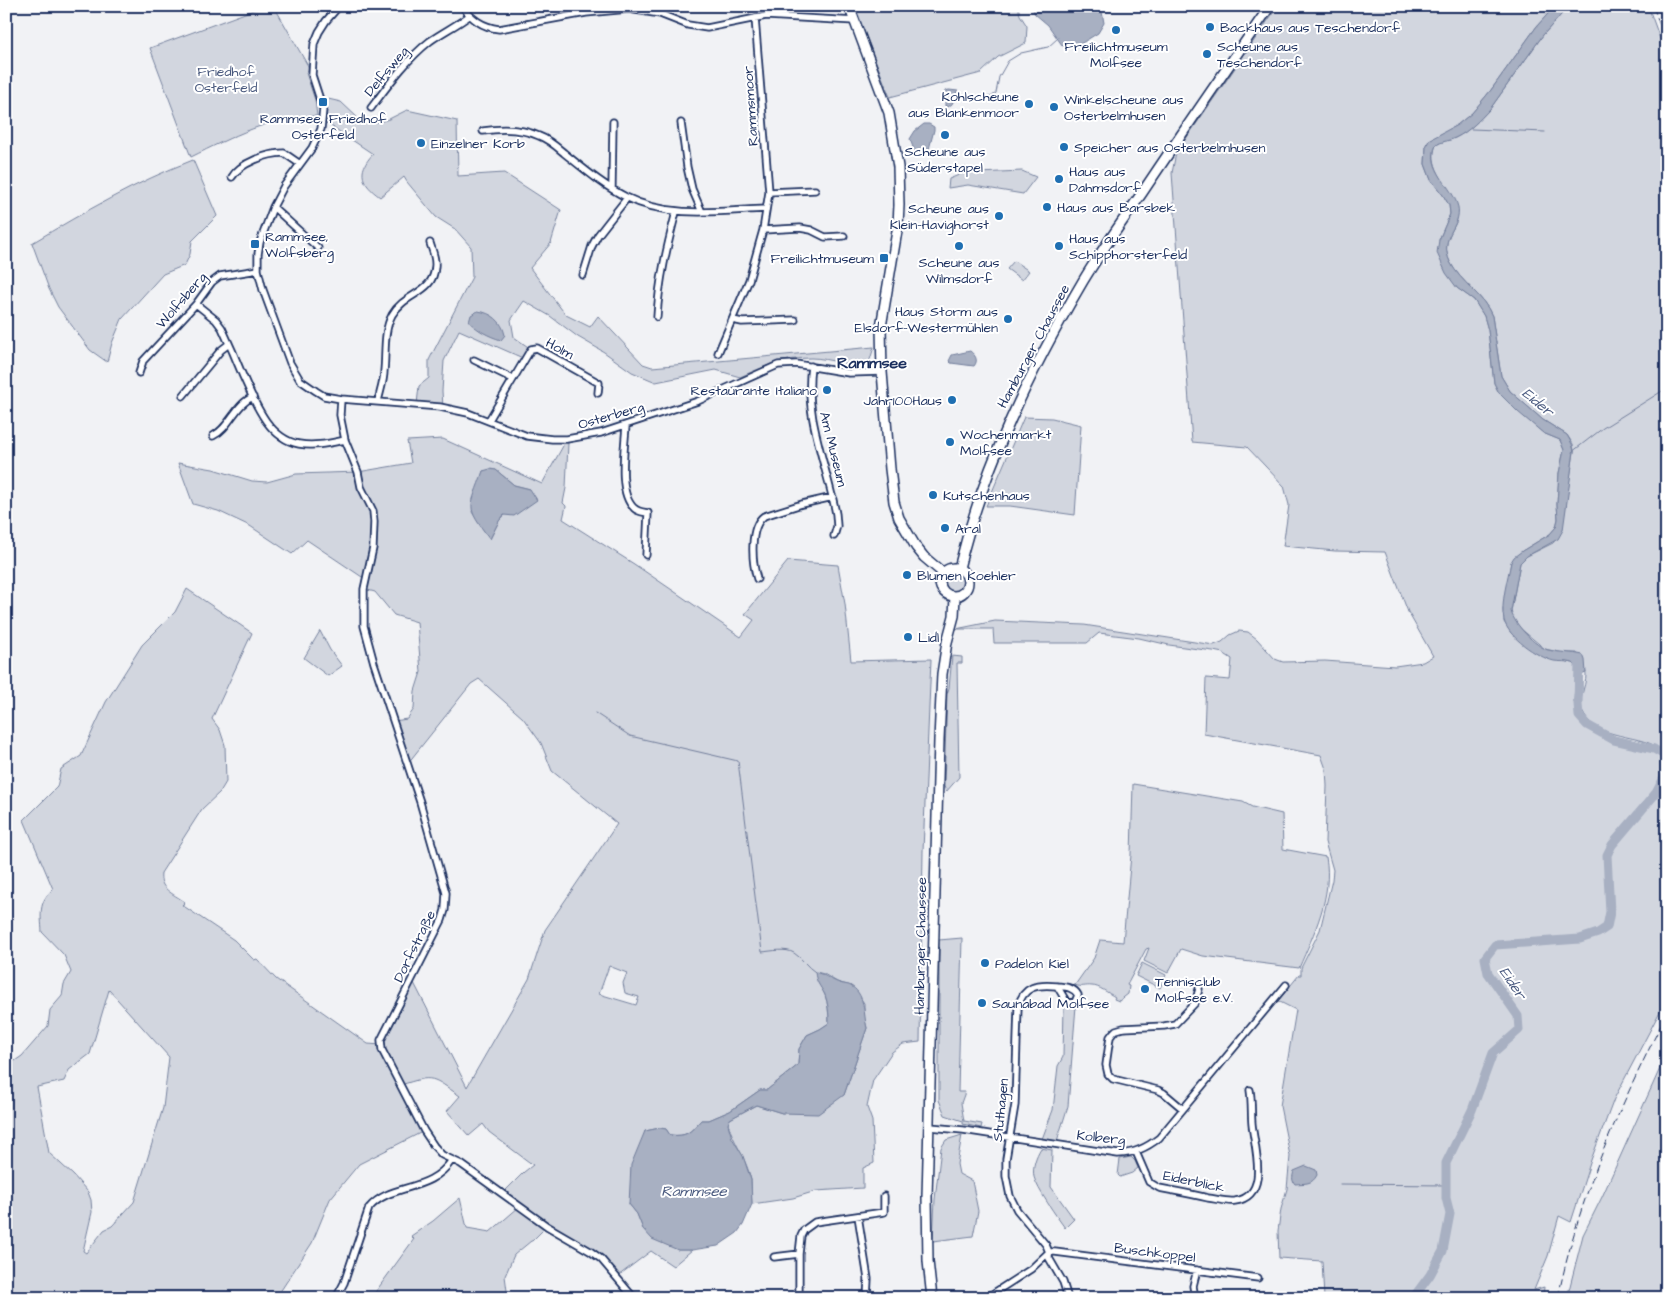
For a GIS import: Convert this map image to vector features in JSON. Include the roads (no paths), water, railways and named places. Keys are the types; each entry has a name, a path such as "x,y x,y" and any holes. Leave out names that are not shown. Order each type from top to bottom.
{"main road":[{"path":"849,6 889,113 898,167 898,225 882,327 882,372 890,469 896,510 922,556 943,573"},
{"name":"Hamburger Chaussee","path":"959,568 977,504 1012,414 1084,280 1270,6"},
{"path":"950,568 959,568 966,574 968,583 964,592 955,596 948,594 942,589 940,581 943,573 950,568"},
{"name":"Hamburger Chaussee","path":"932,1298 928,1261 928,1197 939,740 942,674 947,642 954,616 955,596"}],"street":[{"name":"Osterberg","path":"339,6 323,26 314,44 312,75 323,109 318,136 284,186 273,207 260,242 258,254 258,270 263,290 285,350 300,380 316,391 324,396 341,399 440,407 468,413 527,436 552,439 584,437 626,425 707,397 772,368 787,364 849,373 882,372"},
{"path":"462,6 469,16 482,25 499,29 586,12 628,9 660,14 698,27 716,27 755,18 779,16 855,21"},
{"name":"Delfsweg","path":"371,108 404,65 416,53 436,37 469,16"},
{"name":"Rammsmoor","path":"718,353 749,280 763,230 769,192 755,18"},
{"path":"612,122 612,188"},
{"path":"681,123 688,175 702,212"},
{"path":"483,131 500,128 519,130 540,136 627,198 650,206 676,212 765,209"},
{"path":"232,177 239,169 264,156 284,153 300,164"},
{"path":"769,192 815,190"},
{"path":"583,274 592,246 598,235 627,198"},
{"path":"273,207 318,248"},
{"path":"657,317 664,257 676,212"},
{"path":"763,230 800,228 811,230 825,237 844,236"},
{"path":"378,401 384,374 386,331 397,307 404,300 428,286 432,280 436,264 430,243"},
{"name":"Wolfsberg","path":"139,372 143,361 196,304 215,279 220,276 258,270"},
{"path":"196,304 219,323 258,409 270,425 283,437 290,441 309,445 321,445 345,440 340,415 341,399"},
{"path":"733,320 742,322 795,320"},
{"path":"183,396 221,350 229,344"},
{"name":"Holm","path":"489,420 531,349 537,348 598,383 598,393"},
{"path":"474,360 514,379"},
{"name":"Am Museum","path":"810,366 810,392 814,426 833,497 837,526 834,536"},
{"path":"213,436 220,432 245,402 253,397"},
{"path":"626,425 623,486 628,500 634,509 648,513 646,555"},
{"name":"Dorfstraße","path":"345,440 358,472 360,487 373,511 373,548 364,589 364,626 371,654 420,802 446,893 445,910 442,920 381,1040 381,1046 424,1131 442,1154 461,1164 547,1226 601,1259 634,1298"},
{"path":"756,579 753,564 755,532 756,524 760,519 802,504 833,497"},
{"name":"Stuthagen","path":"1057,986 1040,985 1030,988 1020,998 1018,1007 1015,1105 1006,1159 1006,1176 1010,1196 1017,1210 1046,1245 1049,1258 1063,1282 1068,1298"},
{"name":"Kolberg","path":"930,1127 1118,1154 1136,1152 1159,1138 1286,985"},
{"path":"1183,1109 1158,1090 1113,1079 1108,1074 1106,1065 1110,1037 1116,1030 1176,1024 1195,1003 1199,989"},
{"name":"Eiderblick","path":"1136,1152 1149,1182 1159,1188 1228,1201 1241,1200 1252,1192 1259,1170 1252,1123 1250,1090"},
{"path":"336,1298 344,1283 369,1208 375,1200 436,1177 445,1170 452,1160"},
{"path":"799,1298 799,1254 801,1236 804,1230 815,1222 884,1212 884,1196"},
{"path":"858,1216 868,1279 867,1298"},
{"path":"986,1298 1031,1269 1049,1252"},
{"name":"Buschkoppel","path":"1049,1252 1258,1278"},
{"path":"774,1257 799,1254"},
{"path":"1195,1298 1193,1286 1197,1270"}],"water":[{"path":"1031,6 1101,6 1104,23 1098,33 1077,46 1066,48 1048,25 1035,14"},
{"path":"1555,6 1569,6 1543,35 1490,109 1465,132 1436,145 1434,162 1458,207 1457,220 1448,238 1447,253 1450,262 1460,276 1483,301 1492,316 1501,376 1510,391 1543,420 1567,435 1574,451 1563,530 1558,539 1527,556 1520,563 1511,611 1521,628 1543,648 1583,655 1586,673 1576,677 1576,666 1573,663 1547,659 1532,651 1511,633 1504,620 1504,599 1511,562 1514,557 1550,534 1556,527 1558,519 1559,473 1564,450 1560,440 1543,433 1518,412 1499,393 1494,383 1488,330 1484,316 1474,300 1457,288 1446,273 1437,253 1439,240 1450,214 1449,205 1431,180 1425,164 1426,147 1429,140 1457,125 1472,113 1537,26"},
{"path":"945,91 958,91 952,104 948,107 945,106"},
{"path":"924,124 934,127 934,130 928,153 925,156 918,156 910,139 915,131"},
{"path":"478,311 496,318 504,330 505,335 501,340 484,333 469,322 471,315"},
{"path":"970,351 976,358 974,366 951,363 949,361 952,355"},
{"path":"496,470 514,485 530,489 537,500 514,516 504,515 490,539 476,519 472,507 483,471"},
{"name":"Rammsee","path":"815,972 839,983 849,985 858,993 863,1004 867,1028 844,1095 818,1114 782,1113 756,1105 730,1119 728,1124 732,1138 743,1156 751,1180 752,1204 743,1225 737,1233 718,1246 692,1250 678,1250 652,1239 643,1229 637,1214 629,1204 631,1165 645,1131 660,1128 666,1129 670,1135 685,1134 691,1131 701,1120 709,1120 730,1111 760,1090 767,1090 798,1065 799,1049 807,1035 829,1023 826,998 817,981"},
{"path":"1306,1166 1316,1170 1317,1175 1310,1182 1295,1184 1293,1179 1294,1171"}],"waterway":[{"path":"1665,6 1667,10"},
{"path":"956,94 991,97 996,93 999,77 1008,61 1021,53 1048,47 1058,38"},
{"path":"1471,129 1545,132"},
{"path":"1572,452 1603,428 1667,388"},
{"name":"Eider","path":"1579,665 1579,716 1587,725 1614,740 1654,749 1664,755 1667,770"},
{"path":"595,713 630,736 738,761 762,952 791,951 815,972"},
{"name":"Eider","path":"1413,1298 1430,1275 1443,1251 1450,1214 1446,1198 1446,1163 1472,1110 1493,1053 1519,1030 1518,1016 1488,973 1485,958 1495,945 1580,939 1598,933 1607,927 1610,912 1607,855 1612,845 1656,793 1667,772"},
{"path":"1340,1184 1445,1185"}],"railway":[{"path":"1653,6 1667,45"},
{"path":"1558,1298 1577,1223 1589,1187 1617,1117 1667,1013"}],"place":[{"name":"Backhaus aus Teschendorf","path":"1210,27"},
{"name":"Freilichtmuseum Molfsee","path":"1116,30"},
{"name":"Scheune aus Teschendorf","path":"1207,54"},
{"name":"Rammsee, Friedhof Osterfeld","path":"323,102"},
{"name":"Kohlscheune aus Blankenmoor","path":"1029,104"},
{"name":"Winkelscheune aus Osterbelmhusen","path":"1054,107"},
{"name":"Scheune aus Süderstapel","path":"945,135"},
{"name":"Einzelner Korb","path":"421,143"},
{"name":"Speicher aus Osterbelmhusen","path":"1064,147"},
{"name":"Haus aus Dahmsdorf","path":"1059,179"},
{"name":"Haus aus Barsbek","path":"1047,207"},
{"name":"Scheune aus Klein-Havighorst","path":"999,216"},
{"name":"Rammsee, Wolfsberg","path":"255,244"},
{"name":"Scheune aus Wilmsdorf","path":"959,246"},
{"name":"Haus aus Schipphorsterfeld","path":"1059,246"},
{"name":"Freilichtmuseum","path":"884,258"},
{"name":"Haus Storm aus Elsdorf-Westermühlen","path":"1008,319"},
{"name":"Restaurante Italiano","path":"827,390"},
{"name":"Jahr100Haus","path":"952,400"},
{"name":"Wochenmarkt Molfsee","path":"950,442"},
{"name":"Kutschenhaus","path":"933,495"},
{"name":"Aral","path":"945,528"},
{"name":"Blumen Koehler","path":"907,575"},
{"name":"Lidl","path":"908,637"},
{"name":"Padelon Kiel","path":"985,963"},
{"name":"Tennisclub Molfsee e.V.","path":"1145,989"},
{"name":"Saunabad Molfsee","path":"982,1003"}],"district":[{"name":"Rammsee","path":"872,362"}],"park label":[{"name":"Friedhof Osterfeld","path":"226,79"}]}
